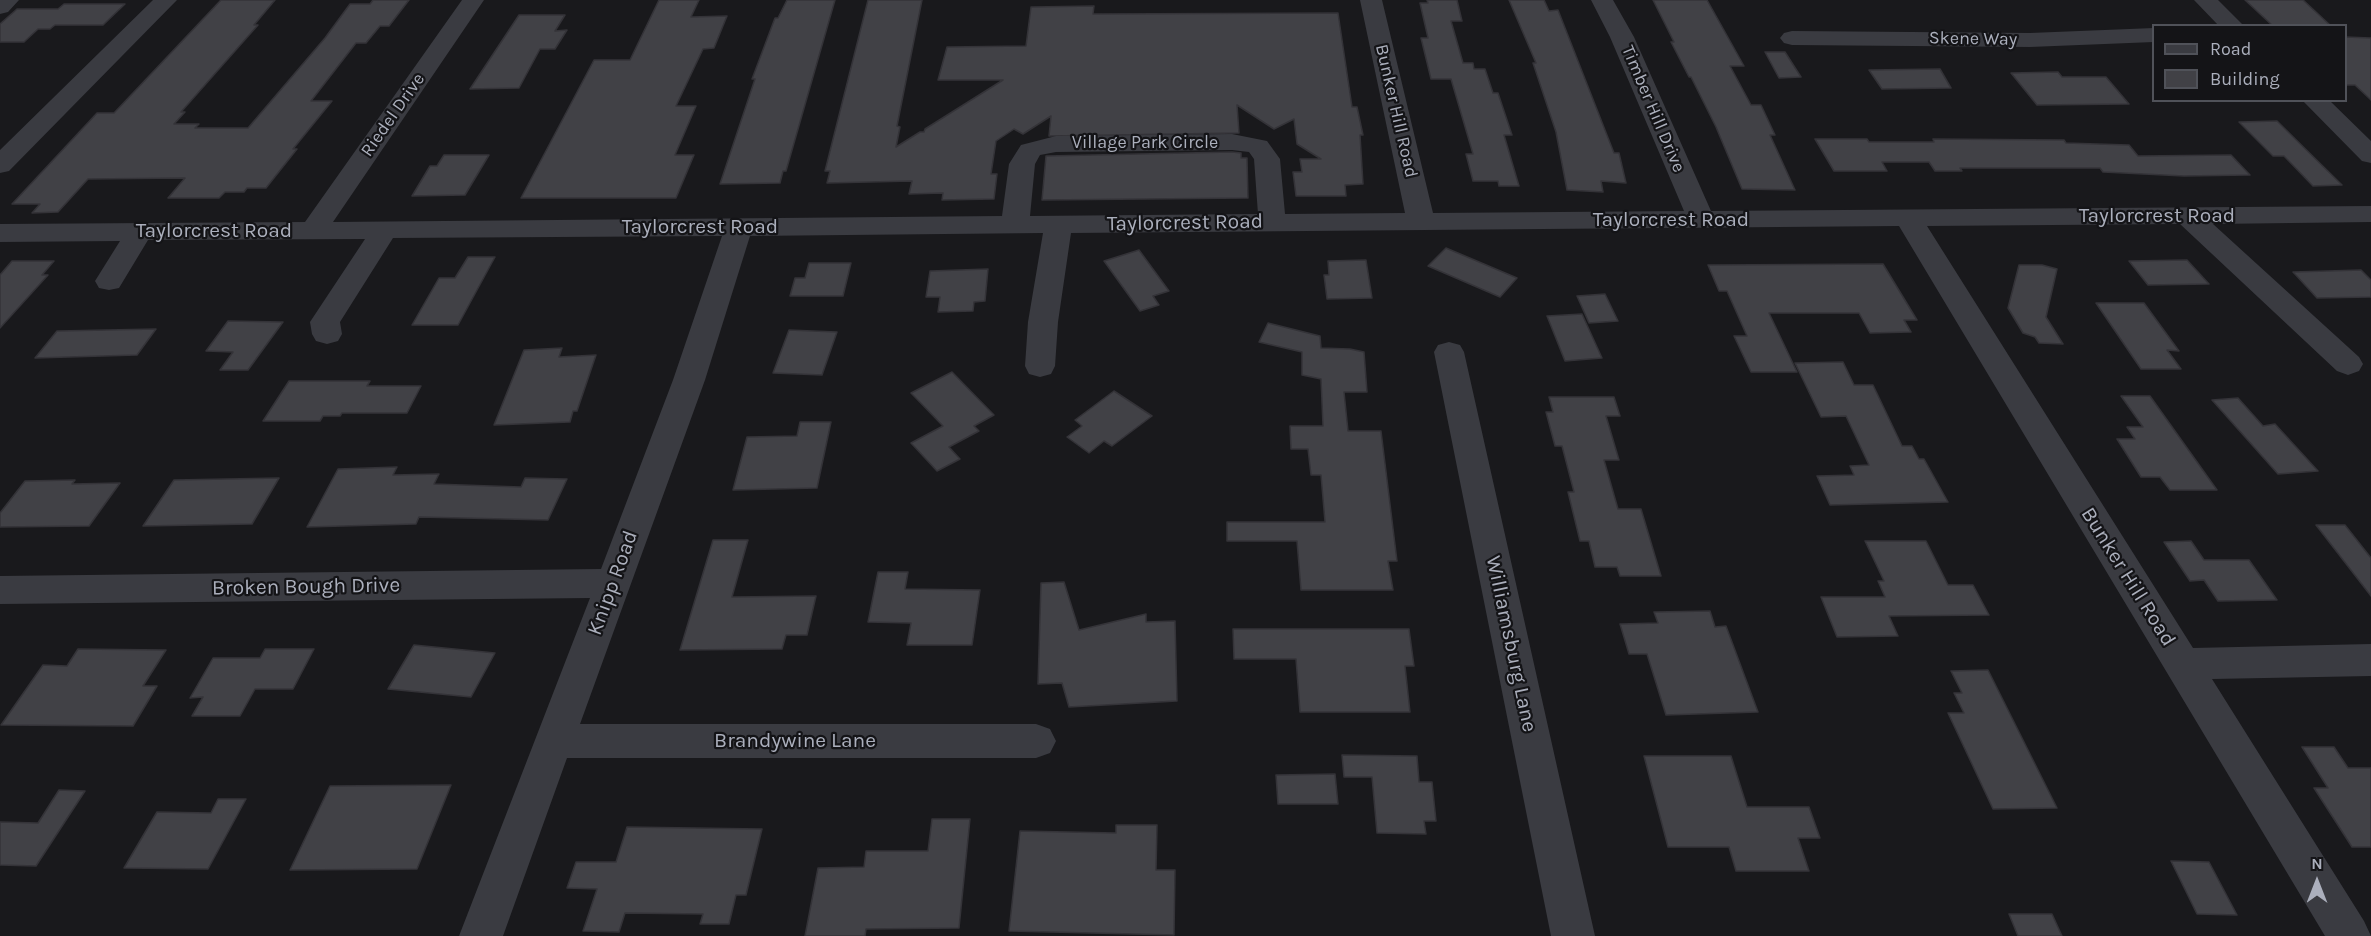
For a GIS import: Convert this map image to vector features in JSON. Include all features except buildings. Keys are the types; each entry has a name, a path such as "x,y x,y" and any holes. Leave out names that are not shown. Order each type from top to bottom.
{"street":[{"path":"0,7 8,0"},
{"path":"0,165 166,0"},
{"name":"Riedel Drive","path":"313,231 473,0"},
{"name":"Bunker Hill Road","path":"1371,0 1420,222"},
{"name":"Timber Hill Drive","path":"1602,0 1622,37 1701,220"},
{"path":"2205,0 2231,24"},
{"name":"Skene Way","path":"1792,38 2030,40 2152,35"},
{"path":"2315,102 2371,154"},
{"name":"Village Park Circle","path":"1015,225 1022,164 1030,150 1068,144 1232,142 1258,146 1267,159 1272,223"},
{"name":"Taylorcrest Road","path":"0,233 2371,214"},
{"path":"2188,216 2348,364"},
{"name":"Bunker Hill Road","path":"1908,218 2349,936"},
{"path":"1040,366 1043,322 1058,225"},
{"name":"Knipp Road","path":"481,936 689,380 740,227"},
{"path":"327,334 325,322 385,230"},
{"path":"109,281 139,232"},
{"name":"Williamsburg Lane","path":"1449,352 1573,936"},
{"name":"Broken Bough Drive","path":"0,590 613,583"},
{"path":"2181,664 2371,660"},
{"name":"Brandywine Lane","path":"554,741 1036,741"}]}
